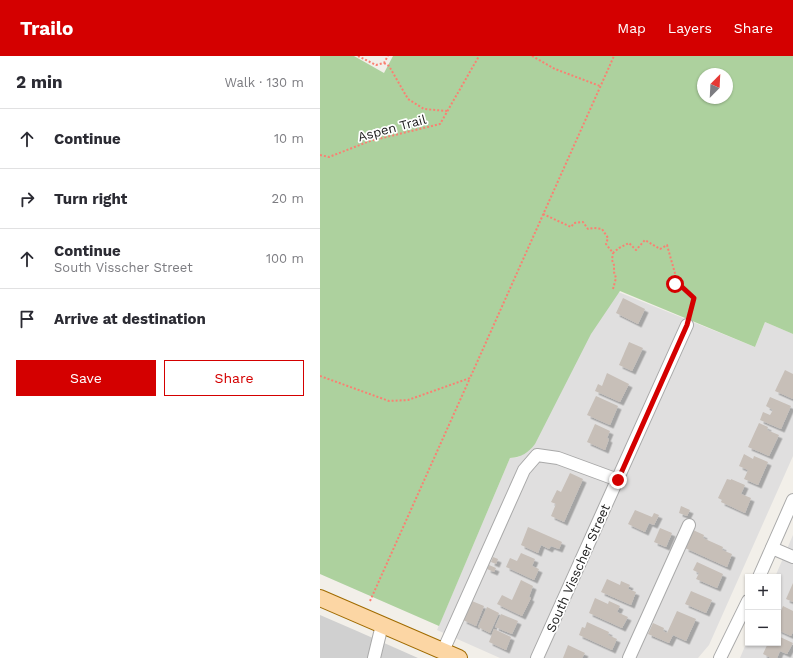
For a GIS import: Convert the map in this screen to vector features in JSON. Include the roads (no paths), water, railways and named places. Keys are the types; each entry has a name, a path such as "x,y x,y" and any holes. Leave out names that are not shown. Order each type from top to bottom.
{"main road":[{"path":"320,598 459,658"}],"street":[{"name":"South Visscher Street","path":"537,658 687,325"},
{"path":"443,651 524,470 534,457 537,455 558,458 618,480"},
{"path":"760,574 793,500"},
{"path":"629,658 689,525"},
{"path":"772,548 793,557"},
{"path":"720,658 745,606"},
{"path":"374,658 382,625"}]}
